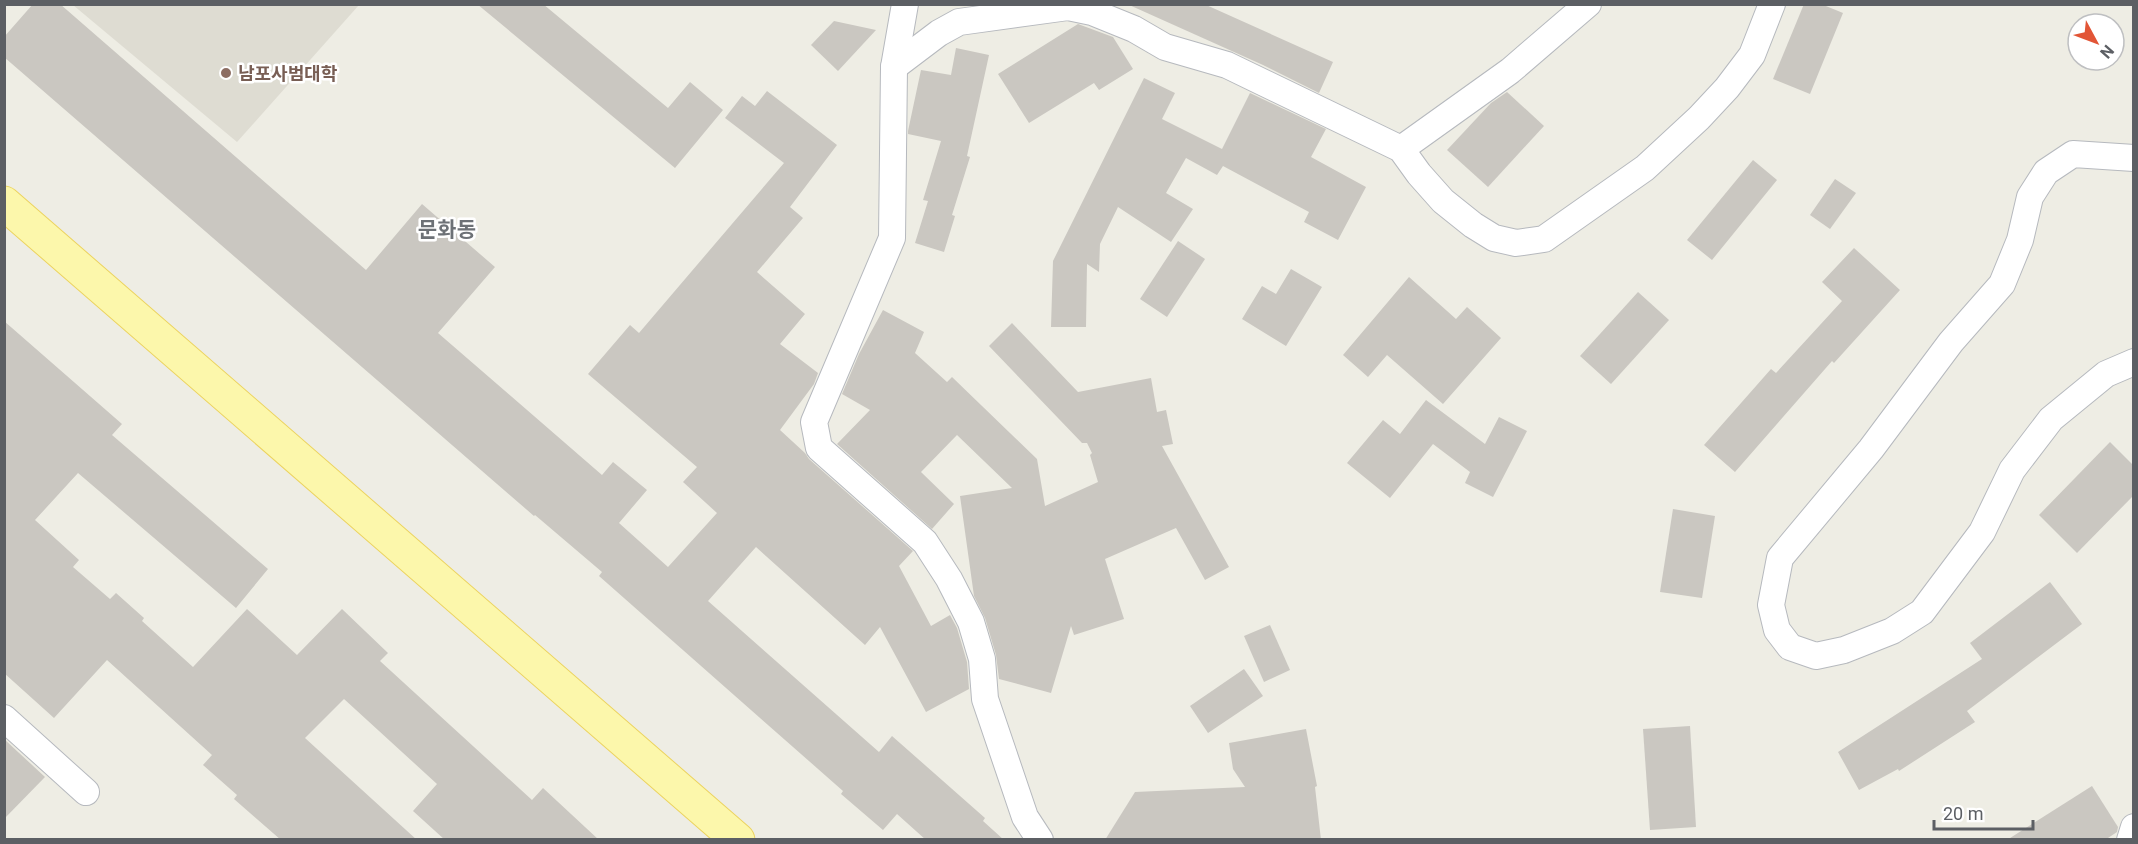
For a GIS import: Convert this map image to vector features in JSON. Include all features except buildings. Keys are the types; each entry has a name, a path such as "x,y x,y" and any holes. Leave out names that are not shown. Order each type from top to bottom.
{"main road":[{"path":"4,203 738,840"}],"street":[{"path":"905,4 894,67 892,238 814,422 819,447 925,542 949,579 971,622 982,659 985,699 1025,816 1040,840"},
{"path":"1401,149 1510,71 1588,4"},
{"path":"894,67 939,33 959,22 1068,7 1092,12 1134,29 1164,47 1227,65 1401,149 1443,201 1473,225 1494,238 1516,243 1544,238 1646,168 1727,88 1752,55 1772,4"},
{"path":"2133,158 2073,154 2046,172 2030,197 2020,240 2002,284 1951,342 1871,449 1780,558 1771,605 1777,630 1790,647 1816,656 1844,650 1892,631 1922,612 1982,532 2012,470 2051,419 2106,374 2133,362"},
{"path":"4,718 86,792"},
{"path":"2130,840 2133,827"}],"shaded area":[{"name":"남포사범대학","path":"73,5 359,5 237,142"}],"place":[{"name":"남포사범대학","path":"226,73"}],"district":[{"name":"문화동","path":"447,230"}]}
